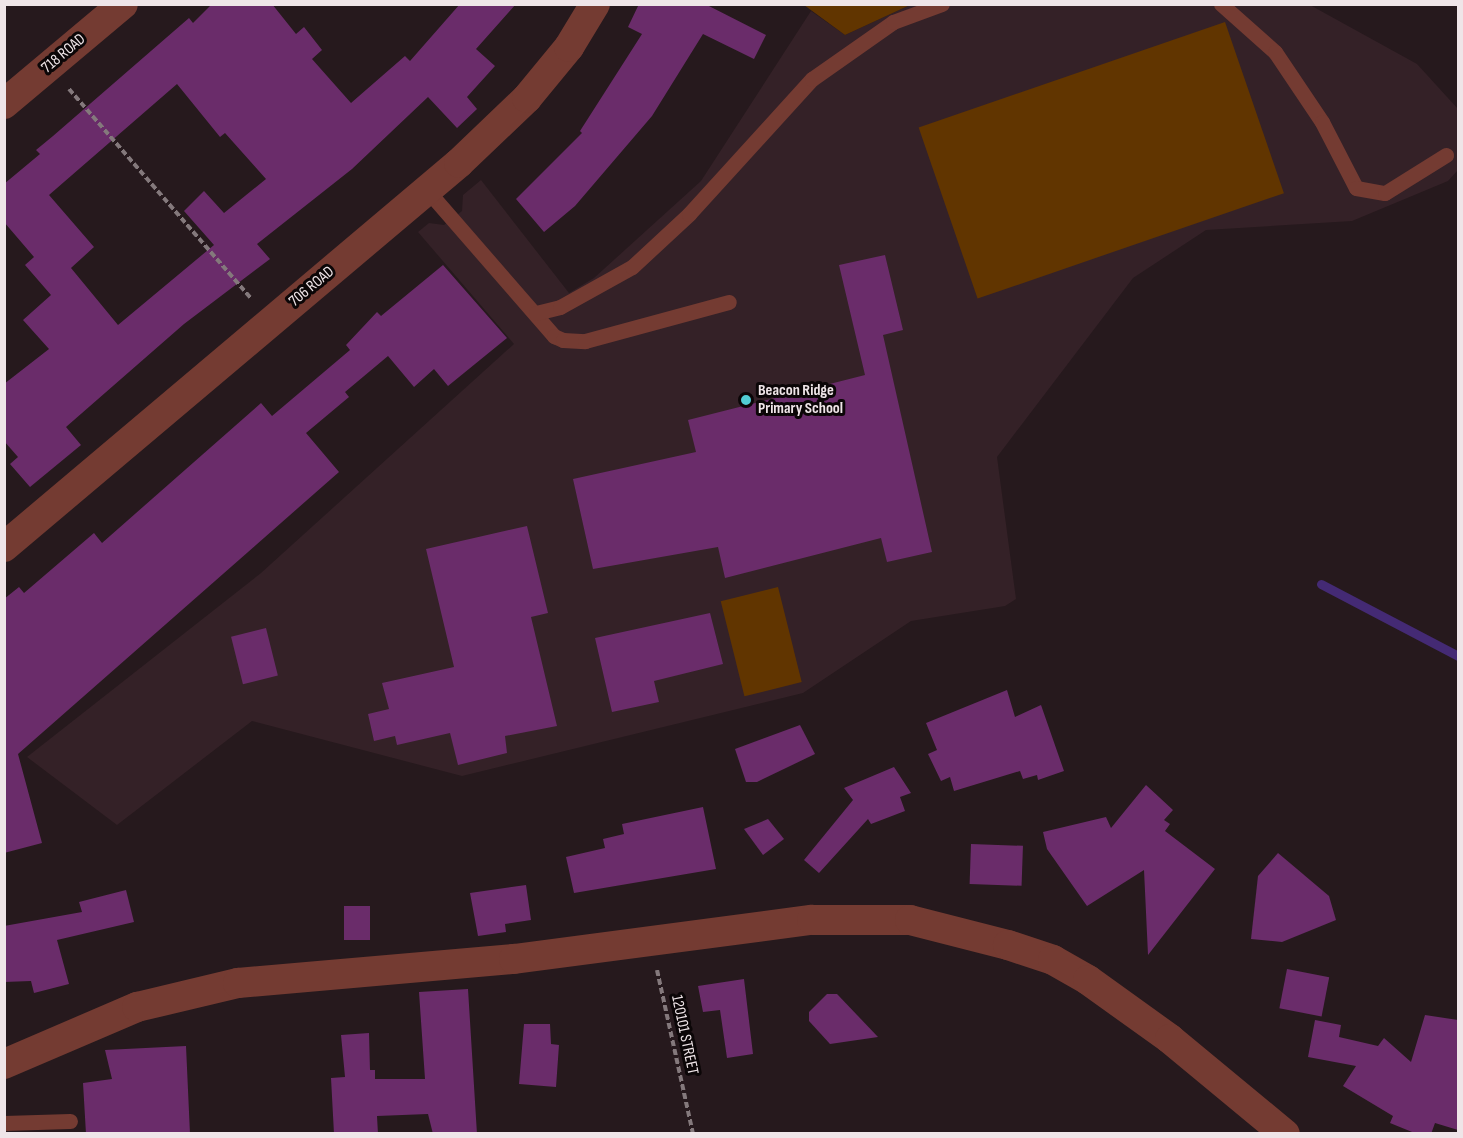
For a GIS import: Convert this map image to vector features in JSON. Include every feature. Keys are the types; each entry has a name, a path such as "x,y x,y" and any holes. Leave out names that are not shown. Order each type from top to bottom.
{"street":[{"name":"718 ROAD","path":"4,104 123,4"},
{"name":"706 ROAD","path":"4,547 427,190 526,98 569,47 595,4"},
{"path":"9,1057 137,1007 227,985 379,974 651,942 812,920 910,920 1008,945 1053,960 1123,1003 1285,1134"}],"lane":[{"path":"536,313 560,307 632,267 689,214 812,79 893,22 942,4"},
{"path":"1221,4 1275,52 1322,122 1356,188 1385,193 1446,155"},
{"path":"427,190 554,336 574,343 729,302"},
{"path":"4,1123 70,1121"}],"path":[{"path":"48,67 271,322"},
{"name":"120101 STREET","path":"651,942 693,1134"}],"shaded area":[{"path":"804,5 910,5 845,35"},
{"name":"Beacon Ridge Primary School","path":"910,5 1310,5 1417,64 1458,109 1458,170 1448,181 1352,221 1206,230 1133,278 997,457 1016,599 1005,606 911,621 803,693 462,776 252,721 117,825 27,757 261,573 514,344 418,232 429,223 444,225 462,211 463,195 481,180 569,293 594,278 701,181 811,11 845,35"},
{"path":"1225,22 1284,193 978,299 919,127"},
{"path":"778,587 802,682 744,696 721,601"}],"building":[{"path":"212,4 272,4 296,34 304,27 322,50 312,59 351,103 405,56 410,61 460,4 516,4 476,49 495,66 467,97 477,109 457,128 428,97 352,169 257,244 270,259 184,324 66,427 81,445 30,487 10,464 18,457 4,441 4,384 49,349 23,320 51,295 25,265 34,257 4,222 4,184 40,154 36,150 189,18 193,23","holes":["177,84 220,137 225,133 266,179 224,213 204,191 184,211 214,245 118,325 71,268 94,247 49,195"]},
{"path":"639,4 705,4 766,35 754,59 703,34 652,116 575,206 544,232 516,199 582,133 580,131 642,34 628,27"},
{"path":"885,255 903,330 883,335 932,552 887,562 881,538 725,578 718,547 593,569 573,479 696,452 688,420 865,375 839,265"},
{"path":"443,265 507,338 448,386 434,369 414,387 388,356 345,392 349,397 306,433 339,472 18,754 42,843 4,853 4,599 19,587 24,593 94,533 102,543 261,403 272,416 350,350 346,345 377,312 381,316"},
{"path":"527,526 548,613 531,617 557,726 505,736 507,753 458,765 450,733 397,745 395,736 374,741 368,714 389,709 382,683 454,667 426,549"},
{"path":"710,613 723,664 654,681 659,702 612,712 595,638"},
{"path":"266,628 278,676 243,684 231,637"},
{"path":"1007,690 1015,717 1041,705 1064,771 1038,780 1037,775 1023,779 1020,771 954,791 950,777 941,781 928,754 937,750 926,723"},
{"path":"800,725 815,754 757,782 746,782 735,749"},
{"path":"894,767 911,793 900,797 905,811 871,824 868,819 819,873 804,860 853,800 844,788"},
{"path":"1146,785 1173,810 1164,820 1170,824 1165,831 1215,869 1148,955 1144,870 1087,906 1047,849 1043,832 1106,817 1111,828"},
{"path":"703,807 716,869 574,893 566,857 605,848 603,839 624,834 622,824"},
{"path":"768,819 784,839 763,855 744,829"},
{"path":"971,844 1023,846 1022,886 970,884"},
{"path":"1278,853 1329,896 1336,920 1282,942 1251,939 1258,876"},
{"path":"526,885 531,920 505,924 506,932 478,936 470,893"},
{"path":"126,890 134,922 57,940 69,984 34,993 31,981 4,982 4,926 82,912 79,902"},
{"path":"344,906 370,906 370,940 344,940"},
{"path":"1287,969 1329,977 1322,1016 1279,1008"},
{"path":"744,979 753,1054 727,1058 720,1010 703,1012 698,986"},
{"path":"468,989 477,1134 433,1134 428,1114 377,1116 378,1134 334,1134 331,1078 345,1077 341,1035 369,1033 370,1070 375,1070 375,1079 425,1079 419,992"},
{"path":"827,994 837,994 878,1037 830,1044 809,1021 809,1012"},
{"path":"1425,1015 1458,1020 1458,1130 1435,1123 1431,1134 1417,1134 1390,1123 1393,1116 1343,1086 1356,1066 1308,1057 1315,1020 1341,1025 1339,1037 1378,1046 1384,1038 1411,1062"},
{"path":"524,1024 550,1024 551,1044 559,1045 556,1087 519,1084"},
{"path":"186,1046 190,1134 86,1134 83,1083 112,1079 105,1050"}],"waterway":[{"path":"1321,584 1458,656"}],"place":[{"name":"Beacon Ridge Primary School","path":"746,400"}]}
